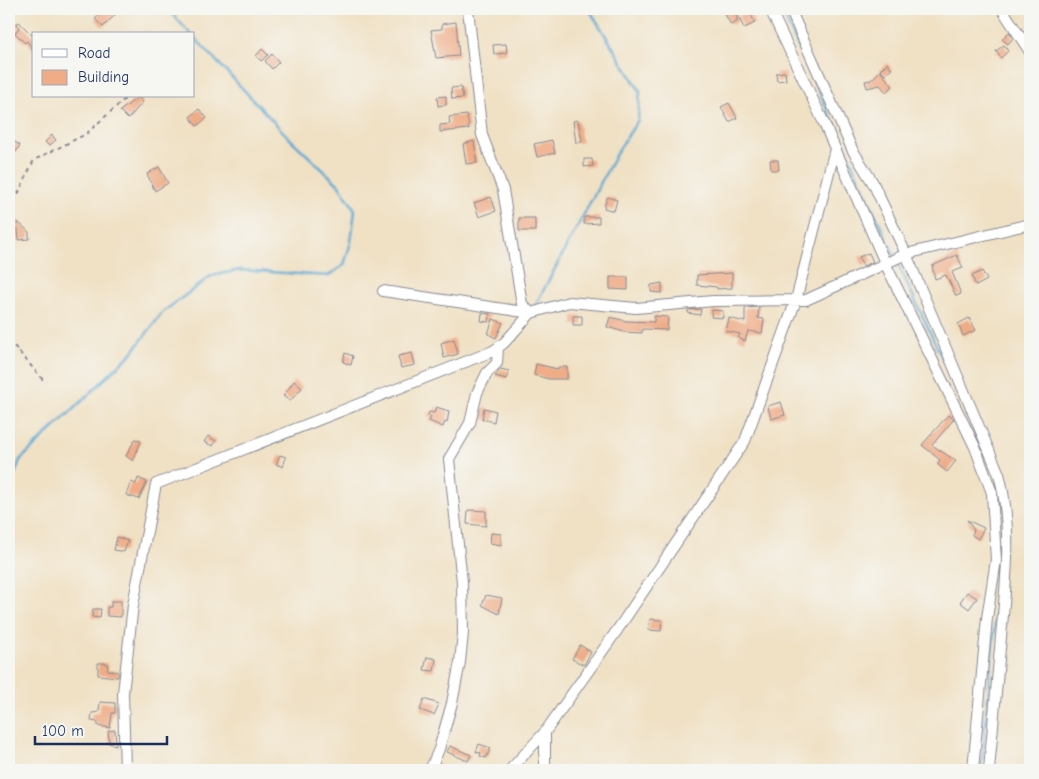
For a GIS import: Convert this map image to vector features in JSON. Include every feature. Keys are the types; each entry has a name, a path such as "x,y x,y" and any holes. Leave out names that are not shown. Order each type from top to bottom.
{"street":[{"path":"468,9 482,136 503,190 522,304 531,313"},
{"path":"770,9 975,447 992,492 996,560 987,618 973,770"},
{"path":"790,9 852,149 873,183 906,254 999,474 1006,500 1009,525 989,770"},
{"path":"1002,9 1030,52"},
{"path":"510,770 545,732 629,613 745,441 796,300 835,149"},
{"path":"383,291 531,313 569,302 636,308 713,301 796,300 814,298 906,254 1030,224"},
{"path":"125,770 122,693 132,605 156,484 498,348 531,313"},
{"path":"430,770 439,749 452,703 460,662 463,633 462,582 449,459 470,423 477,392 487,373 497,363 498,348"},
{"path":"545,732 545,770"}],"path":[{"path":"9,207 18,194 34,160 86,134 126,98"},
{"path":"9,340 44,381"}],"building":[{"path":"107,9 115,9 118,12 103,27 95,19"},
{"path":"722,9 743,10 735,13 738,21 731,25"},
{"path":"749,11 755,23 744,28 738,16"},
{"path":"19,22 32,35 32,48 27,41 25,43 15,33 19,28 16,24"},
{"path":"456,22 459,56 436,58 431,30 442,29 442,24"},
{"path":"1009,32 1013,38 1008,44 1002,39"},
{"path":"506,44 507,53 494,54 493,45"},
{"path":"1004,45 1008,51 1001,58 996,51"},
{"path":"262,49 268,55 261,61 256,56"},
{"path":"272,54 279,62 272,69 265,61"},
{"path":"887,63 892,69 885,75 880,70"},
{"path":"880,71 893,86 886,92 880,85 867,88 865,81 871,80"},
{"path":"785,72 786,80 777,81 776,73"},
{"path":"461,87 463,98 452,99 451,88"},
{"path":"446,96 446,105 438,106 437,97"},
{"path":"137,98 143,102 128,119 120,111"},
{"path":"729,103 737,118 729,122 721,107"},
{"path":"199,109 207,118 197,126 190,117"},
{"path":"467,115 469,129 440,132 440,125 450,124 449,117"},
{"path":"578,120 582,142 576,143 573,121"},
{"path":"52,135 56,140 49,146 45,142"},
{"path":"552,140 555,153 537,157 534,144"},
{"path":"13,141 20,145 16,152 9,148"},
{"path":"474,141 477,163 466,164 463,144"},
{"path":"584,159 592,159 593,166 584,167"},
{"path":"770,160 778,160 779,170 771,170"},
{"path":"159,167 168,183 155,191 147,174"},
{"path":"491,197 496,211 479,217 474,203"},
{"path":"607,197 617,200 614,211 604,208"},
{"path":"584,217 599,217 599,223 584,224"},
{"path":"519,218 535,218 535,231 519,231"},
{"path":"17,221 29,232 29,239 19,240"},
{"path":"869,253 873,262 863,266 859,257"},
{"path":"957,255 963,268 952,272 961,294 956,296 946,275 935,279 932,266"},
{"path":"982,271 987,280 976,286 972,276"},
{"path":"732,273 732,288 717,289 717,287 697,285 697,275"},
{"path":"610,277 628,277 628,290 610,289"},
{"path":"662,283 662,293 651,292 651,285"},
{"path":"759,307 758,318 764,319 762,333 748,331 745,341 738,338 740,334 726,331 729,318 745,322 745,308"},
{"path":"701,309 700,315 688,313 688,310"},
{"path":"712,310 723,311 723,318 711,317"},
{"path":"482,313 490,314 489,322 481,321"},
{"path":"573,316 582,316 582,325 573,325"},
{"path":"654,316 668,317 667,330 642,329 642,333 624,332 607,327 610,317 626,321 654,322"},
{"path":"969,318 976,330 963,336 958,324"},
{"path":"493,319 503,323 496,338 488,334"},
{"path":"454,339 458,354 444,358 441,343"},
{"path":"345,353 353,356 351,365 343,362"},
{"path":"412,353 415,365 401,368 398,356"},
{"path":"536,364 558,369 558,367 567,367 567,379 549,379 534,375"},
{"path":"501,369 509,371 507,379 495,376"},
{"path":"294,381 302,388 290,401 283,396"},
{"path":"781,402 785,415 771,419 768,406"},
{"path":"436,407 449,411 447,423 445,422 443,427 429,421 431,417 428,416 429,412 434,413"},
{"path":"484,408 496,411 494,422 482,419"},
{"path":"948,415 954,419 932,445 956,461 947,472 937,464 940,460 922,445"},
{"path":"208,436 216,441 213,446 204,442"},
{"path":"135,439 141,441 133,461 126,456"},
{"path":"280,455 286,457 283,467 276,464"},
{"path":"138,478 147,482 139,499 126,495 131,482 136,484"},
{"path":"468,510 486,511 486,526 467,524"},
{"path":"967,520 984,528 978,539 972,535 974,530"},
{"path":"491,533 501,534 501,545 490,543"},
{"path":"117,537 128,541 124,552 114,550"},
{"path":"967,592 977,598 969,609 960,602"},
{"path":"486,595 502,598 499,614 482,605"},
{"path":"111,601 121,601 121,617 107,616 107,607 111,607"},
{"path":"93,609 101,609 100,618 92,617"},
{"path":"650,619 662,620 661,631 648,630"},
{"path":"580,645 591,652 584,665 572,659"},
{"path":"427,657 436,659 434,671 424,670"},
{"path":"98,663 107,663 108,670 118,672 118,677 98,675"},
{"path":"424,699 439,704 434,715 420,710"},
{"path":"100,702 115,703 115,713 112,713 110,728 98,726 98,722 91,721 92,713 99,712"},
{"path":"115,730 116,745 109,743 108,731"},
{"path":"479,744 491,748 486,758 480,756 481,753 476,752"},
{"path":"450,746 471,755 468,761 447,752"}],"waterway":[{"path":"167,9 189,32"},
{"path":"535,306 616,154 638,120 640,91 589,9"},
{"path":"781,9 894,255"},
{"path":"9,490 20,460 131,354 163,312 211,276 239,270 328,276 344,265 351,242 355,210 339,185 288,137 195,38"},
{"path":"896,260 963,402"},
{"path":"981,770 1002,550"}]}
